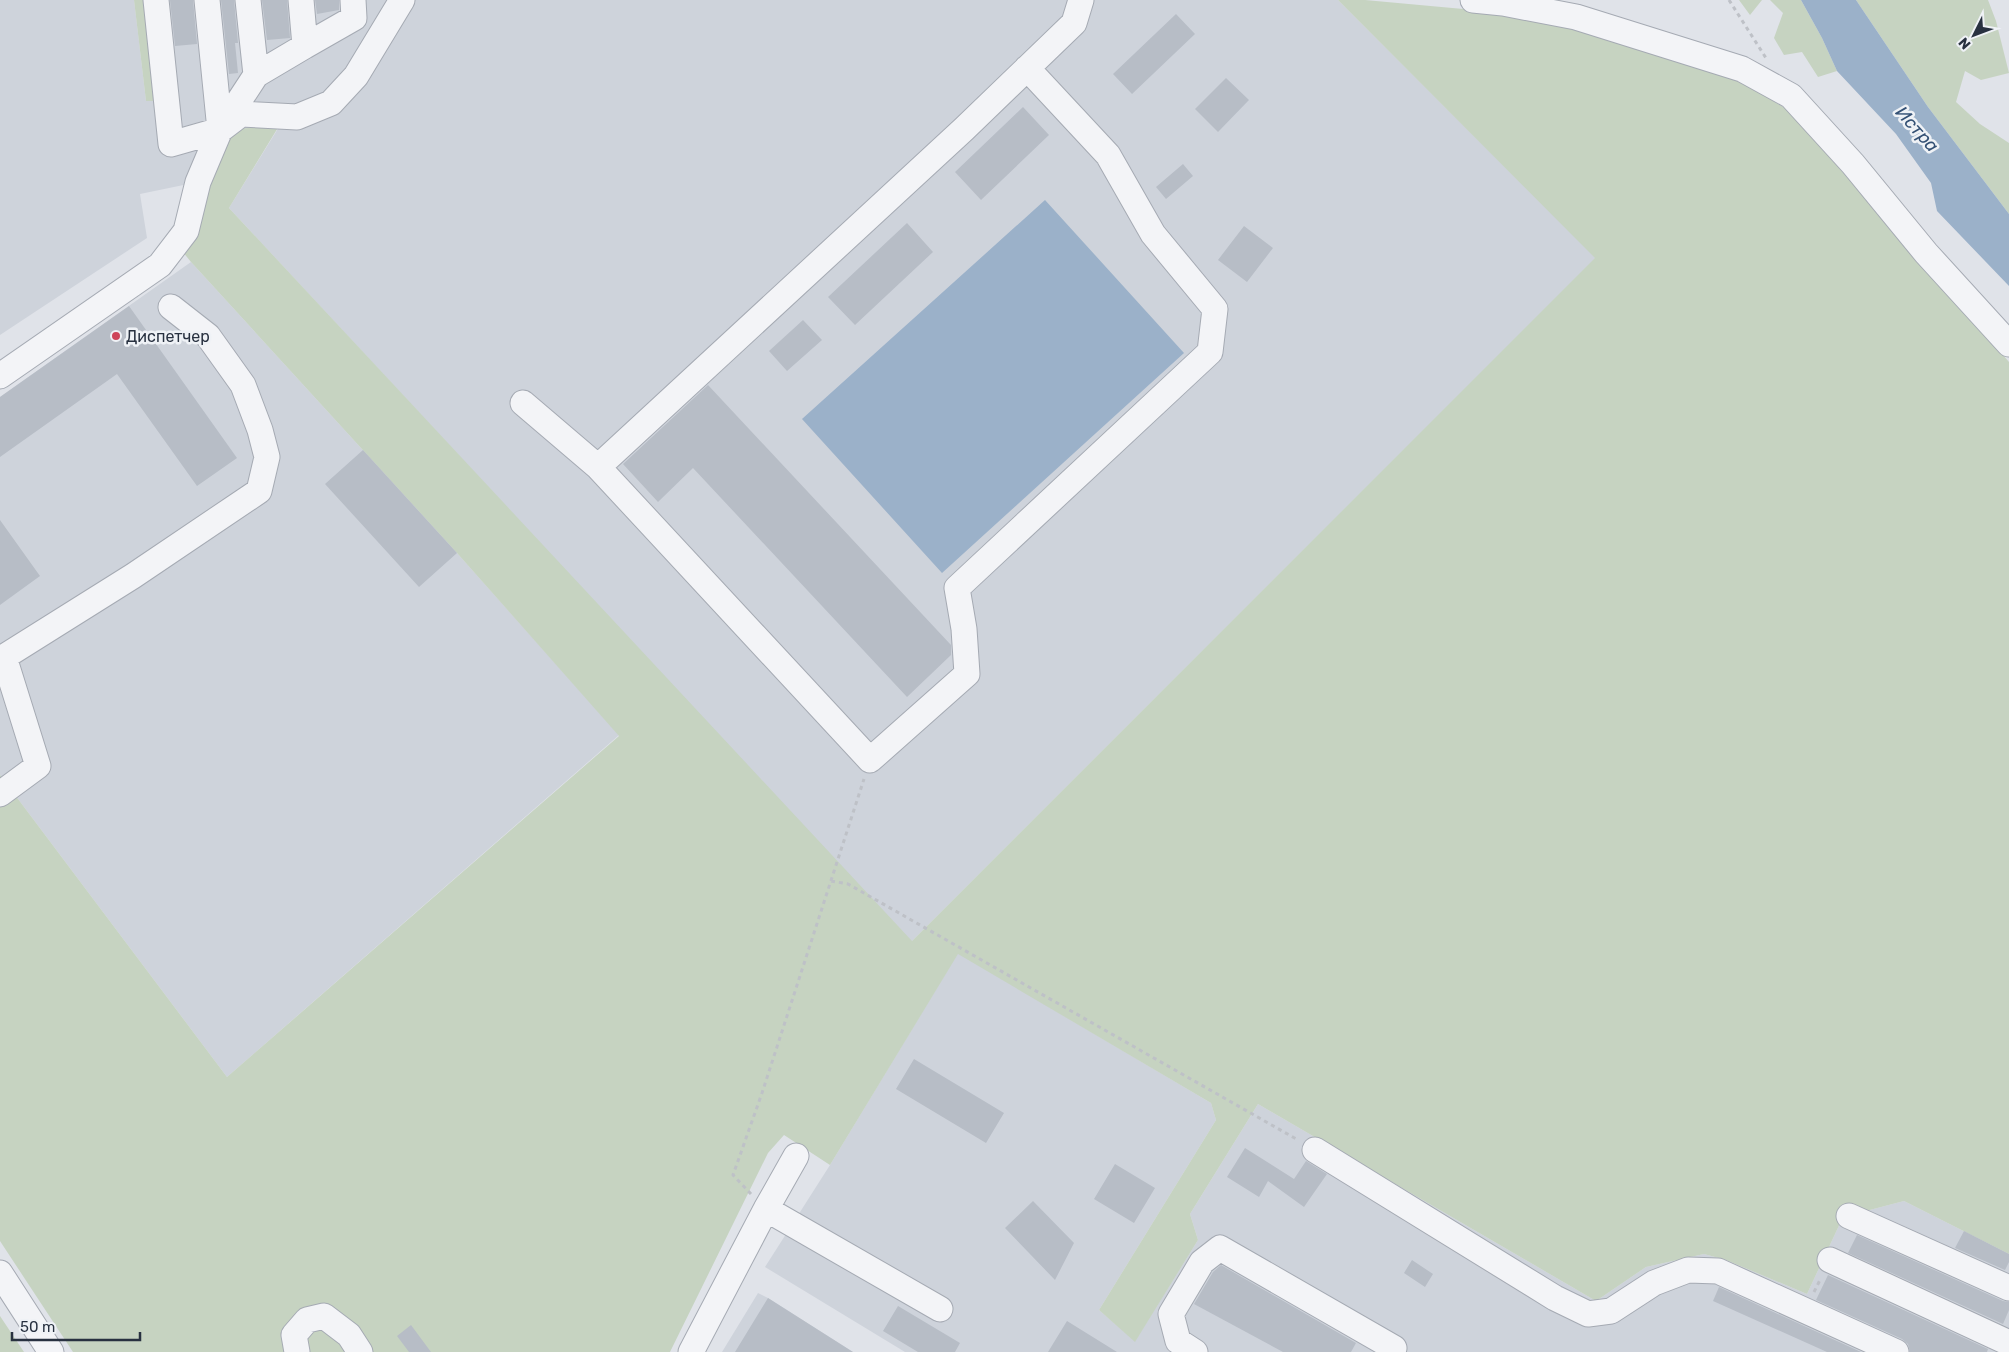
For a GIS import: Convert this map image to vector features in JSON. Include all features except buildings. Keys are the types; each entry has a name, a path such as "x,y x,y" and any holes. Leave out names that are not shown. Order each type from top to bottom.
{"street":[{"path":"156,0 171,144 220,130 241,114 297,117 331,103 356,76 402,0"},
{"path":"207,0 220,130"},
{"path":"248,0 256,75"},
{"path":"301,0 305,46"},
{"path":"598,468 964,129 1074,23 1081,0"},
{"path":"1473,0 1503,3 1576,17 1742,70 1790,96 1854,164 1926,253 2009,344"},
{"path":"0,376 160,265 186,231 198,182 220,130 256,75 305,46 358,6"},
{"path":"523,403 598,468 870,760 967,674 964,628 957,588 1210,352 1216,309 1153,234 1108,155 1027,68"},
{"path":"0,794 38,766 4,657 133,576 259,491 267,457 260,430 243,385 208,336 171,307"},
{"path":"1315,1150 1555,1298 1588,1314 1611,1311 1654,1283 1688,1270 1718,1271 1896,1352"},
{"path":"691,1352 796,1156"},
{"path":"766,1209 940,1308"},
{"path":"1849,1216 2009,1288"},
{"path":"1195,1352 1178,1340 1171,1314 1202,1262 1220,1248 1394,1348 1391,1352"},
{"path":"1830,1260 2009,1343"},
{"path":"0,1273 52,1352"},
{"path":"297,1352 294,1335 307,1320 324,1316 349,1335 360,1352"}],"path":[{"path":"1730,0 1769,63"},
{"path":"766,1209 733,1175 765,1084 870,760"},
{"path":"832,881 848,884 1315,1150"}],"shaded area":[{"path":"0,0 134,0 146,101 147,0 1338,0 1596,258 911,942 229,208 279,127 198,182 140,194 147,238 0,335"},
{"path":"191,262 457,553 619,735 227,1077 0,775 0,397"},
{"path":"958,953 1211,1103 1216,1120 1099,1310 1135,1341 1198,1240 1190,1214 1258,1104 1596,1301 1646,1267 1704,1254 1726,1260 1807,1294 1843,1217 1904,1201 2009,1254 2009,1352 905,1352 765,1267 830,1165"},
{"path":"758,1293 768,1298 853,1352 722,1352"}],"green space":[{"path":"134,0 147,0 157,101 146,101"},
{"path":"1338,0 1365,0 1529,15 1711,63 1790,111 1877,207 2009,362 2009,1254 1904,1201 1843,1217 1807,1294 1726,1260 1704,1254 1646,1267 1596,1301 1258,1104 1190,1214 1198,1240 1135,1342 1099,1310 1216,1120 1211,1103 958,954 830,1165 784,1135 768,1153 670,1352 73,1352 0,1241 0,775 227,1077 619,736 457,553 191,262 174,241 220,130 279,126 229,208 912,941 1595,258"},
{"path":"1739,0 1762,0 1750,15"},
{"path":"1770,0 1801,0 1822,38 1837,71 1818,77 1802,52 1784,55 1774,38 1783,13"},
{"path":"1856,0 1988,0 1996,21 2009,73 1981,80 1965,71 1956,102 1980,124 2009,143 2009,214 1928,107"},
{"path":"0,1316 24,1352 0,1352"}],"water":[{"name":"Истра","path":"1801,0 1856,0 1928,107 2009,214 2009,286 1937,211 1931,183 1896,134 1837,71 1822,38"},
{"path":"1045,200 1184,353 942,573 802,419"}],"place":[{"name":"Диспетчер","path":"116,336"}]}
